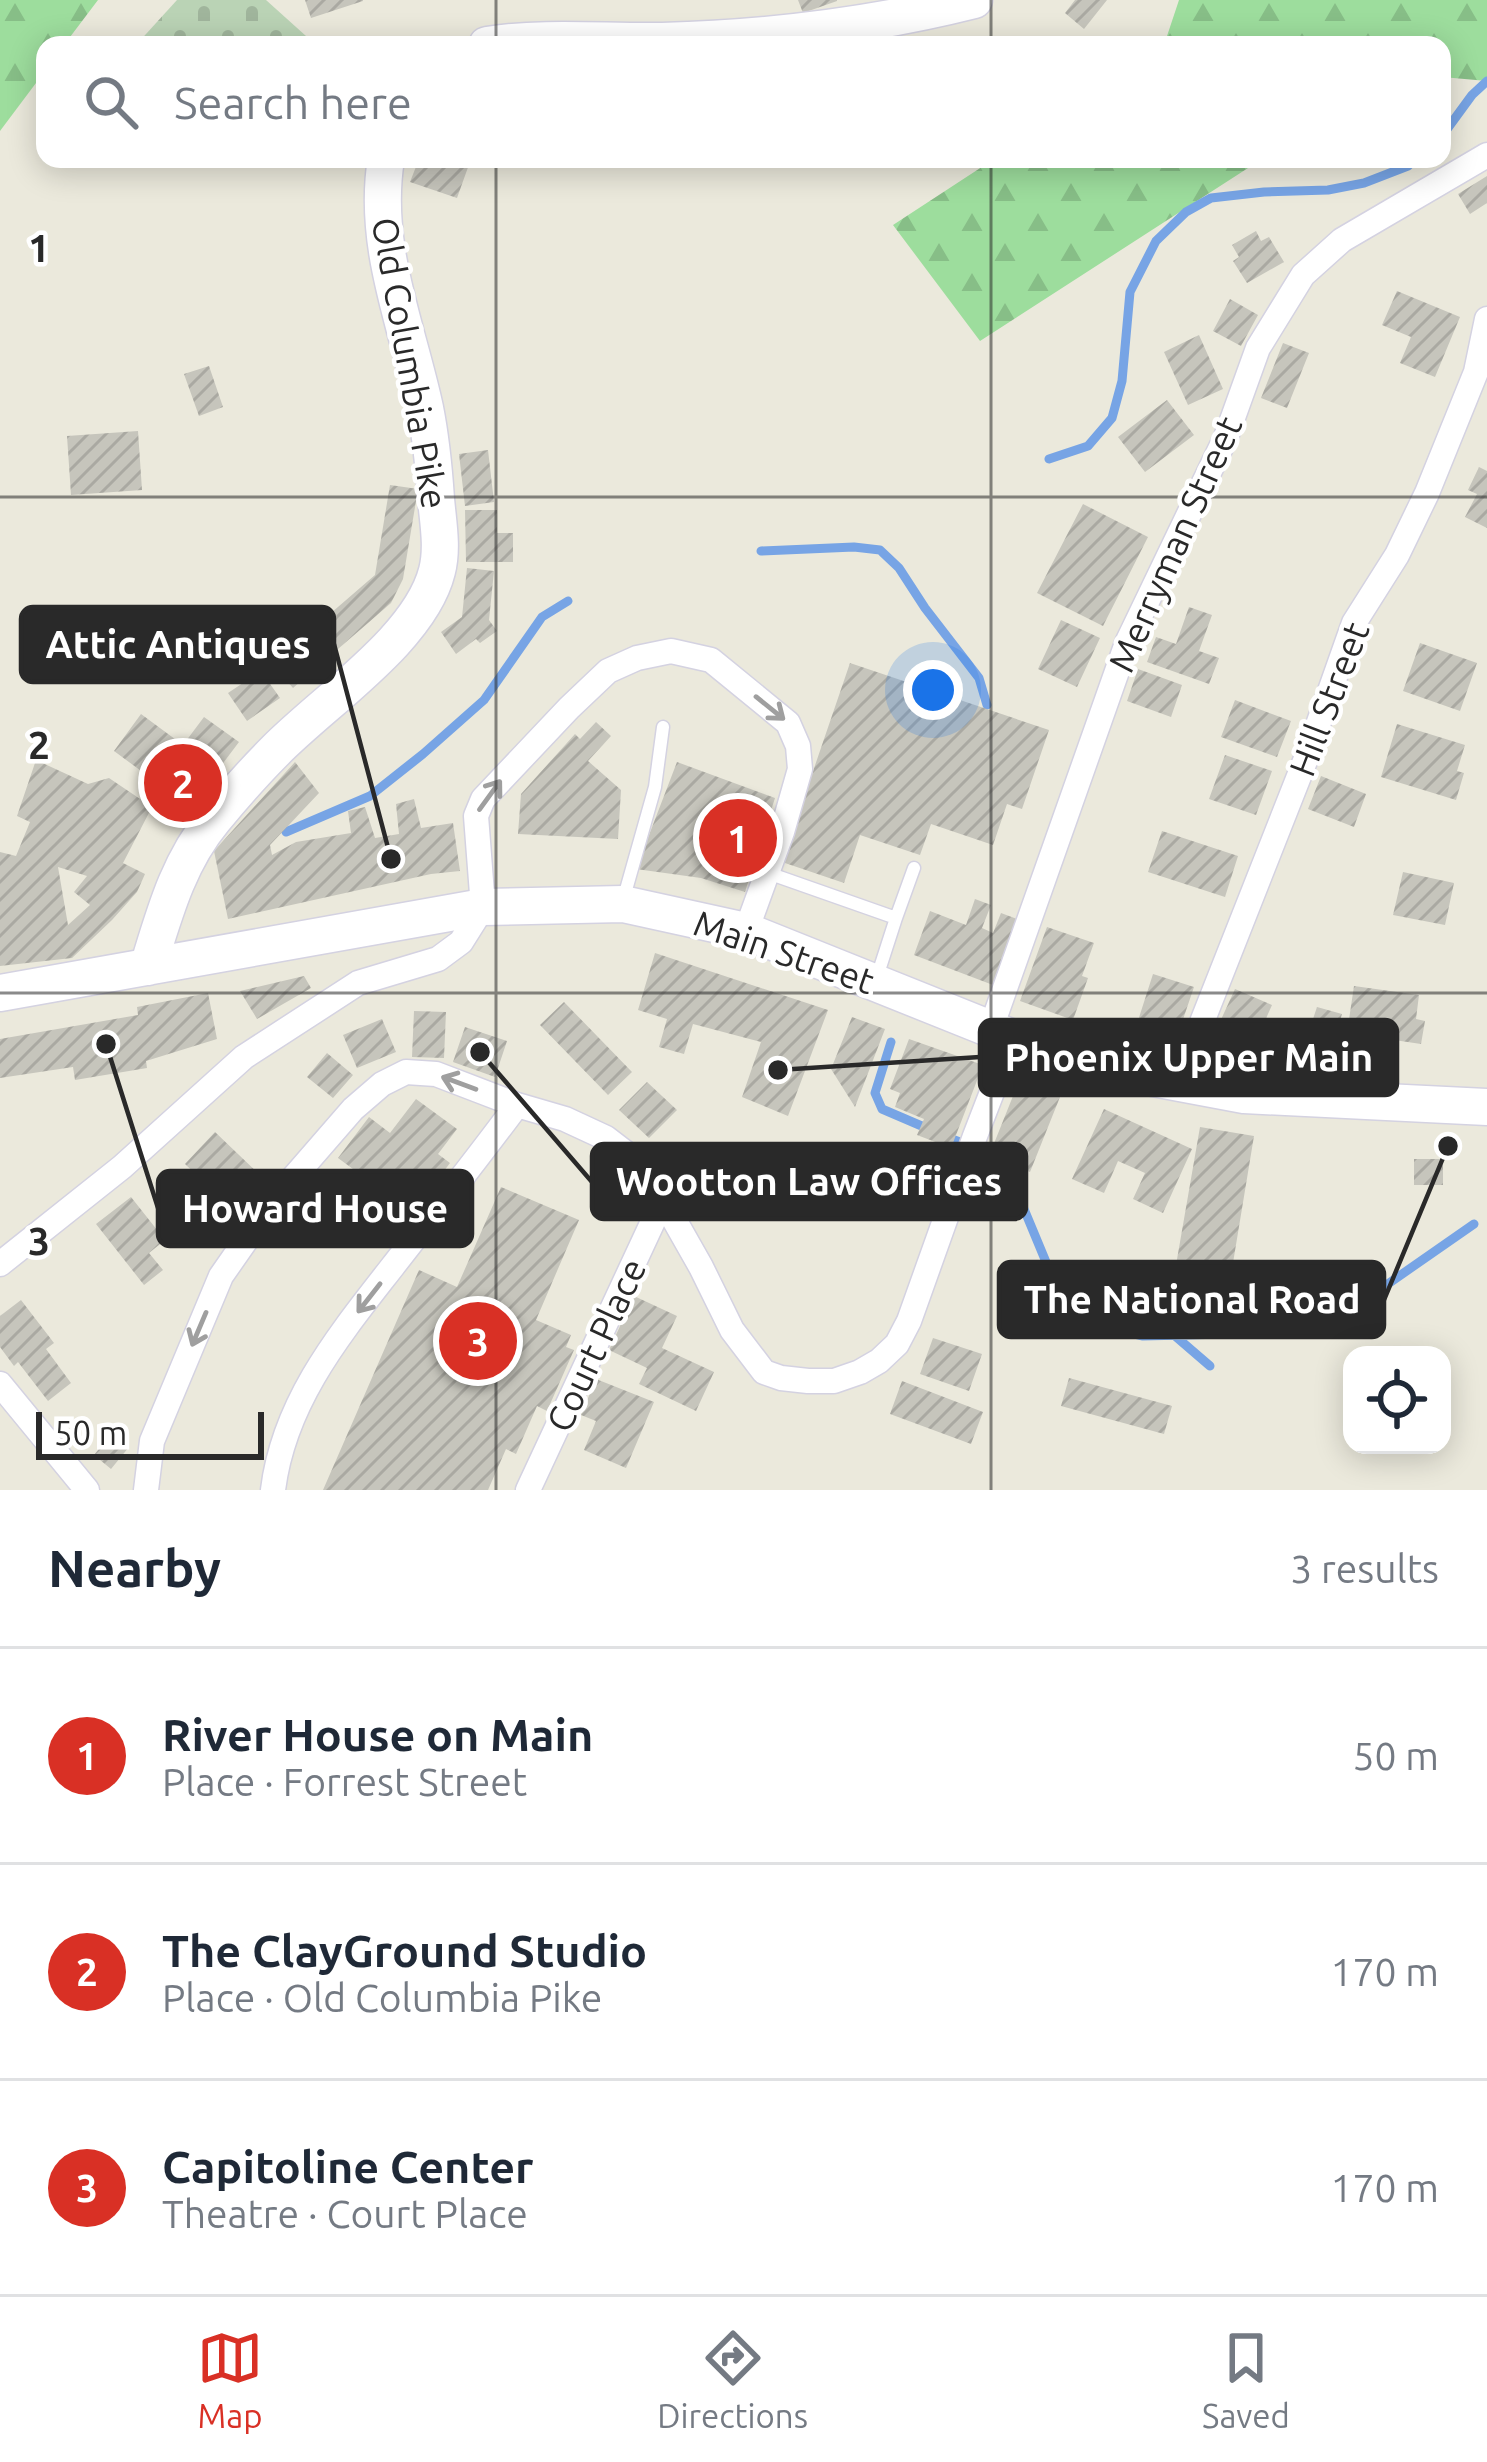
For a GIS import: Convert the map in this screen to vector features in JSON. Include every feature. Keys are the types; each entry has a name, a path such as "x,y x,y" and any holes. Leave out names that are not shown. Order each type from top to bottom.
{"main road":[{"path":"746,36 800,33 974,0"},
{"name":"Old Columbia Pike","path":"148,967 176,884 213,819 275,751 407,629 425,603 438,569 440,542 425,409 389,273 381,215 385,168"},
{"name":"Main Street","path":"0,993 483,908 623,904 746,931 1084,1062 1244,1095 1487,1107"}],"street":[{"name":"Merryman Street","path":"663,1200 732,1330 764,1372 781,1378 834,1381 879,1361 897,1344 975,1136 1002,1033 1127,643 1226,437 1258,348 1303,275 1342,240 1487,155"},
{"name":"Hill Street","path":"1178,1083 1354,623 1397,555 1476,372 1487,319"},
{"path":"0,1264 122,1166 244,1057 358,983 438,959 461,942 483,908 476,816 483,800 608,671 671,651 711,660 788,724 798,746 800,769 746,931"},
{"path":"146,1490 152,1441 221,1276 274,1200 353,1109 382,1084 406,1072 436,1074 566,1119 606,1138 632,1158 663,1200"},
{"path":"273,1490 283,1439 307,1384 517,1105"},
{"name":"Court Place","path":"528,1490 663,1200"},
{"path":"0,1384 87,1490"}],"lane":[{"path":"623,904 655,787 663,728"},
{"path":"876,981 914,868"},
{"path":"767,873 896,918"}],"green space":[{"path":"0,0 98,0 71,36 36,36 36,83 0,131"},
{"path":"177,0 266,0 306,36 144,36"},
{"path":"1179,0 1487,0 1487,81 1451,78 1451,36 1167,36"},
{"path":"980,168 1248,168 980,341 893,225"}],"building":[{"path":"305,0 363,0 363,1 311,18"},
{"path":"798,0 837,0 837,1 803,13"},
{"path":"1075,0 1107,0 1084,29 1065,13"},
{"path":"415,168 468,168 457,198 410,182"},
{"path":"1487,176 1487,203 1470,214 1458,194"},
{"path":"1256,231 1261,241 1269,237 1284,262 1247,283 1233,261 1239,257 1232,245"},
{"path":"1397,291 1460,317 1435,377 1400,363 1411,337 1382,325"},
{"path":"1230,299 1258,315 1241,346 1213,331"},
{"path":"1199,335 1223,389 1188,405 1164,352"},
{"path":"1283,343 1309,353 1287,408 1261,398"},
{"path":"209,366 223,407 199,416 184,374"},
{"path":"1167,400 1194,435 1145,472 1118,437"},
{"path":"138,431 142,490 71,495 67,436"},
{"path":"488,450 494,502 465,506 459,454"},
{"path":"1479,467 1487,471 1487,528 1465,517 1477,494 1468,490"},
{"path":"390,485 418,489 403,579 391,603 293,688 272,664 375,575"},
{"path":"1083,504 1148,537 1103,626 1037,593"},
{"path":"465,510 497,510 497,533 513,533 513,562 466,562"},
{"path":"467,568 494,571 489,620 497,631 456,654 441,632 462,617"},
{"path":"1189,607 1212,615 1199,651 1219,658 1209,684 1147,662 1156,637 1176,644"},
{"path":"1061,620 1100,638 1077,687 1038,669"},
{"path":"1420,643 1477,663 1460,711 1403,691"},
{"path":"850,663 1049,730 1022,809 1007,804 993,845 931,824 920,855 860,835 844,883 782,862"},
{"path":"1138,669 1182,685 1171,717 1127,701"},
{"path":"261,671 280,698 247,721 228,693"},
{"path":"1235,700 1291,721 1277,757 1221,737"},
{"path":"141,714 183,745 204,717 239,742 190,807 114,751"},
{"path":"596,722 611,736 588,761 621,790 618,839 518,834 521,794 575,734 580,739"},
{"path":"1397,724 1465,745 1457,771 1464,773 1456,800 1381,777"},
{"path":"1225,755 1272,771 1256,815 1209,799"},
{"path":"36,760 88,784 109,778 152,807 123,863 145,874 137,892 72,958 0,966 0,852 16,856 30,822 17,816","holes":["58,867 87,876 74,892 90,905 68,925"]},
{"path":"295,762 319,793 270,845 272,855 296,842 351,833 348,811 365,807 375,838 399,834 396,804 414,799 421,828 453,823 460,871 228,919 214,851"},
{"path":"677,762 775,798 745,892 701,878 636,869"},
{"path":"1321,776 1366,794 1354,827 1308,809"},
{"path":"1162,831 1238,856 1225,897 1148,872"},
{"path":"1403,872 1454,883 1445,925 1393,915"},
{"path":"975,899 991,905 982,928 993,933 1001,913 1017,919 993,985 914,955 930,911 966,925"},
{"path":"1047,927 1094,943 1073,1020 1020,1001"},
{"path":"655,953 828,1010 788,1116 742,1097 761,1042 693,1024 684,1054 659,1047 667,1019 638,1010"},
{"path":"1153,974 1194,987 1175,1043 1135,1030"},
{"path":"304,976 311,988 257,1019 240,991"},
{"path":"1354,986 1419,995 1416,1019 1425,1021 1421,1044 1347,1033"},
{"path":"1235,989 1272,1005 1251,1052 1208,1048"},
{"path":"208,993 217,1039 146,1061 147,1068 75,1080 73,1067 0,1078 0,1039 138,1015 137,1007"},
{"path":"564,1002 632,1072 608,1095 540,1025"},
{"path":"1317,1007 1342,1014 1328,1061 1273,1045 1280,1019 1310,1028"},
{"path":"414,1011 446,1012 444,1058 412,1057"},
{"path":"852,1017 885,1029 855,1107 831,1069"},
{"path":"382,1019 396,1052 357,1068 343,1035"},
{"path":"465,1027 507,1041 495,1077 453,1062"},
{"path":"909,1039 983,1065 951,1148 917,1135 924,1119 895,1107 900,1093 890,1089"},
{"path":"327,1053 353,1075 333,1098 307,1077"},
{"path":"1019,1081 1060,1097 1030,1172 989,1156"},
{"path":"647,1082 677,1110 649,1138 619,1110"},
{"path":"416,1099 457,1129 438,1154 450,1163 411,1215 385,1195 378,1204 349,1183 357,1172 338,1158 369,1117 390,1133"},
{"path":"1104,1109 1192,1149 1163,1213 1133,1199 1145,1173 1118,1161 1104,1193 1072,1179"},
{"path":"1200,1127 1254,1136 1231,1275 1176,1265"},
{"path":"215,1132 263,1178 232,1209 185,1164"},
{"path":"1414,1159 1443,1159 1443,1185 1414,1185"},
{"path":"319,1176 363,1210 334,1247 290,1213"},
{"path":"501,1187 579,1220 536,1320 571,1335 566,1347 574,1350 547,1411 537,1406 516,1454 506,1449 488,1490 323,1490 419,1270 457,1287"},
{"path":"131,1197 165,1240 149,1253 163,1270 144,1285 96,1224"},
{"path":"634,1296 677,1316 662,1348 714,1372 696,1411 639,1384 647,1368 609,1350"},
{"path":"21,1300 54,1343 46,1349 71,1383 48,1401 0,1347 0,1316"},
{"path":"933,1338 982,1354 969,1391 920,1374"},
{"path":"1069,1378 1172,1406 1164,1434 1061,1406"},
{"path":"596,1379 654,1402 626,1468 584,1450 596,1421 581,1415"},
{"path":"902,1381 983,1412 971,1444 890,1414"},
{"path":"112,1433 129,1447 111,1469 94,1455"}],"waterway":[{"path":"1451,124 1487,81"},
{"path":"1049,459 1088,446 1112,418 1122,381 1130,292 1156,241 1186,212 1211,198 1328,190 1403,168"},
{"path":"880,550 899,568 979,678 987,705"},
{"path":"761,551 880,550"},
{"path":"286,832 370,796 423,754 484,700 542,617 568,601"},
{"path":"891,1042 875,1093 882,1109 931,1130"},
{"path":"947,1137 985,1152 1009,1173 1061,1298 1093,1324 1143,1336 1226,1334 1314,1321 1372,1295 1474,1224"},
{"path":"1174,1335 1210,1366"}],"place":[{"name":"The ClayGround Studio","path":"183,783"},
{"name":"River House on Main","path":"738,838"},
{"name":"Attic Antiques","path":"391,859"},
{"name":"Howard House","path":"106,1044"},
{"name":"Wootton Law Offices","path":"480,1052"},
{"name":"Phoenix Upper Main","path":"778,1070"},
{"name":"The National Road","path":"1448,1146"},
{"name":"Capitoline Center","path":"478,1341"}]}
